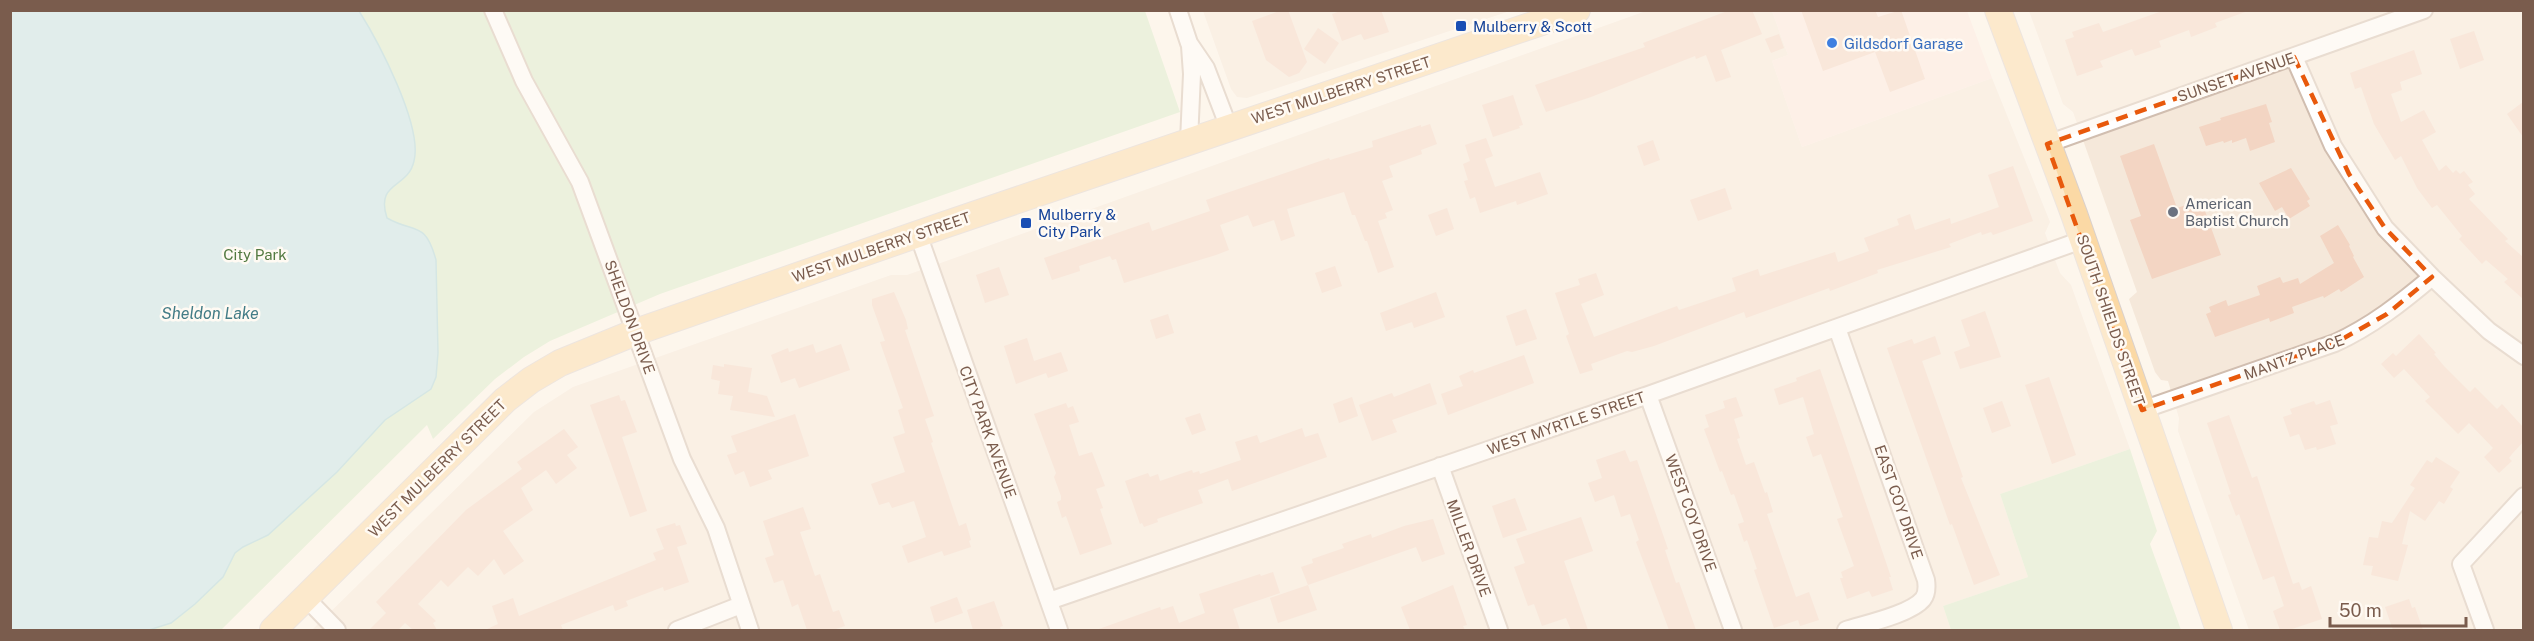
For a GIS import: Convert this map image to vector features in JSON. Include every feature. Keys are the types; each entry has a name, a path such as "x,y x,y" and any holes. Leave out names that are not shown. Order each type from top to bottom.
{"main road":[{"name":"WEST MULBERRY STREET","path":"273,630 505,400 531,380 560,363 636,332 918,234 1577,10"},
{"name":"SOUTH SHIELDS STREET","path":"1998,10 2082,240 2219,630"}],"street":[{"name":"SHELDON DRIVE","path":"493,10 524,81 580,182 682,459 716,528 750,630"},
{"path":"1178,10 1189,42 1192,74 1189,141"},
{"name":"SUNSET AVENUE","path":"2047,144 2424,10"},
{"path":"1189,42 1206,68 1229,128"},
{"path":"2294,57 2319,117 2349,174 2385,228 2488,331 2523,356"},
{"name":"CITY PARK AVENUE","path":"918,234 1059,630"},
{"name":"WEST MYRTLE STREET","path":"1049,601 1648,395 2082,240"},
{"name":"MANTZ PLACE","path":"2142,410 2344,339 2387,314 2432,277"},
{"name":"EAST COY DRIVE","path":"1837,328 1927,588 1922,600 1912,608 1846,630"},
{"name":"WEST COY DRIVE","path":"1648,395 1733,630"},
{"name":"MILLER DRIVE","path":"1440,466 1499,630"},
{"path":"2485,630 2461,564 2523,496"},
{"path":"306,598 338,630"},
{"path":"677,630 741,605"}],"highlighted area":[{"path":"2294,57 2349,174 2385,228 2432,277 2387,314 2335,343 2142,410 2047,144"}],"shaded area":[{"path":"1203,11 1510,11 1247,98 1237,97 1231,89"},
{"path":"1646,11 1772,11 1788,55 1772,61 1802,147 1992,78 2050,222 2045,233 2060,273 2071,285 2130,449 2000,494 2028,577 1943,606 1951,630 312,630 534,412 573,387 891,275 907,275"},
{"path":"1772,11 1967,11 1992,78 1802,147 1772,61 1788,55"},
{"path":"2029,11 2523,11 2523,630 2249,630 2178,431 2179,418 2168,381 2161,380 2155,372 2129,299 2137,292 2073,112 2063,104"}],"green space":[{"name":"City Park","path":"10,11 1145,11 1180,112 660,294 550,341 495,379 433,439 427,425 221,630 11,630"},
{"path":"2130,449 2157,531 2150,544 2181,630 1951,630 1943,606 2028,577 2000,494"}],"water":[{"name":"Sheldon Lake","path":"10,11 359,11 387,62 406,106 412,127 415,146 411,170 389,191 385,197 384,206 387,218 423,233 432,247 436,260 438,353 436,377 431,389 385,420 337,472 268,535 235,553 223,577 195,604 171,623 149,630 11,630"}],"building":[{"path":"1288,10 1307,62 1299,73 1289,77 1266,60 1252,21"},
{"path":"1343,10 1381,10 1389,32 1364,40 1361,34 1342,41 1332,14"},
{"path":"1730,10 1752,10 1762,34 1721,50 1731,77 1716,82 1706,55 1696,59 1695,56 1546,112 1535,85 1645,47 1643,43"},
{"path":"1801,10 1875,10 1878,17 1901,10 1925,79 1890,92 1875,52 1823,71"},
{"path":"2165,10 2245,10 2245,12 2215,23 2217,27 2191,37 2189,30 2159,41 2161,47 2135,56 2132,49 2100,61 2103,67 2077,76 2065,40 2074,37 2072,32 2099,23 2103,32"},
{"path":"1318,28 1339,43 1325,64 1304,49"},
{"path":"2474,31 2484,60 2460,69 2450,39"},
{"path":"1779,34 1784,48 1771,53 1765,39"},
{"path":"2414,50 2422,74 2400,82 2402,90 2391,94 2401,122 2424,110 2436,132 2422,140 2439,171 2446,165 2453,173 2456,170 2460,174 2464,171 2473,182 2468,185 2475,194 2469,199 2508,239 2505,241 2523,257 2523,299 2504,282 2508,279 2486,260 2482,264 2459,239 2462,236 2437,205 2432,208 2417,188 2401,156 2395,160 2374,124 2361,87 2355,89 2350,73"},
{"path":"1513,95 1523,125 1493,137 1482,105"},
{"path":"2523,102 2523,137 2507,114"},
{"path":"2266,104 2275,142 2250,151 2246,138 2232,143 2232,140 2224,143 2223,141 2206,146 2199,127"},
{"path":"1430,124 1437,144 1421,150 1422,154 1389,166 1393,177 1382,181 1393,210 1385,213 1387,218 1378,221 1394,267 1378,273 1367,241 1365,241 1355,215 1352,215 1344,192 1287,209 1295,236 1281,241 1274,220 1253,227 1248,215 1220,225 1229,250 1216,255 1124,283 1116,259 1112,260 1110,256 1079,266 1080,271 1052,280 1044,258 1149,222 1152,231 1210,211 1206,200 1329,158 1330,160 1373,147 1372,141"},
{"path":"1486,138 1493,156 1485,159 1495,187 1540,172 1548,194 1517,205 1516,201 1480,213 1475,197 1470,199 1464,181 1468,180 1463,164 1470,161 1465,145"},
{"path":"1653,140 1660,160 1644,166 1637,146"},
{"name":"American Baptist Church","path":"2154,144 2177,208 2201,200 2221,255 2152,279 2130,220 2141,216 2120,156"},
{"path":"2013,166 2033,221 1993,235 1991,232 1982,235 1981,232 1949,244 1951,247 1877,270 1878,273 1830,291 1829,288 1746,318 1744,312 1654,346 1632,352 1627,351 1591,364 1593,370 1580,374 1566,336 1569,334 1555,293 1580,285 1578,279 1596,273 1604,295 1581,304 1594,337 1677,306 1679,310 1736,291 1732,278 1758,269 1760,276 1835,252 1838,262 1869,251 1864,238 1899,225 1897,219 1910,214 1915,230 1950,218 1951,224 1999,207 1988,175"},
{"path":"2291,168 2310,199 2307,201 2310,206 2289,219 2282,207 2275,211 2259,183"},
{"path":"1725,188 1732,209 1698,221 1690,200"},
{"path":"1447,208 1454,229 1436,236 1428,215"},
{"path":"2338,225 2364,277 2341,292 2339,289 2324,298 2323,296 2292,307 2294,313 2270,322 2269,318 2215,337 2206,314 2211,312 2209,307 2226,300 2228,306 2260,295 2257,286 2280,277 2283,283 2298,278 2300,284 2334,263 2320,236"},
{"path":"1335,266 1342,286 1322,293 1315,273"},
{"path":"999,267 1009,295 985,303 976,275"},
{"path":"894,292 906,320 908,329 905,330 934,416 925,419 933,442 931,443 959,526 966,523 971,540 969,541 971,547 944,556 942,551 908,563 902,546 926,537 914,501 892,508 889,502 879,505 871,484 905,472 893,437 905,433 898,410 903,408 880,342 885,341 872,305 872,299"},
{"path":"1436,292 1445,317 1414,328 1412,322 1386,331 1380,313"},
{"path":"1526,309 1537,339 1516,346 1506,316"},
{"path":"1985,311 2001,357 1960,369 1954,352 1970,346 1961,320"},
{"path":"1168,314 1174,333 1156,339 1150,320"},
{"path":"2419,334 2444,366 2470,392 2475,387 2497,409 2502,404 2523,427 2523,442 2509,458 2512,461 2499,473 2484,457 2493,448 2469,423 2458,434 2425,401 2430,397 2404,369 2394,378 2381,364 2393,353 2396,356"},
{"path":"1935,336 1941,354 1922,361 1963,477 1961,478 2000,575 1974,585 1952,524 1950,525 1887,348 1912,339 1914,344"},
{"path":"1027,338 1034,361 1061,352 1068,371 1048,378 1046,373 1016,384 1004,346"},
{"path":"813,344 816,353 841,344 850,370 799,388 795,378 781,383 771,355 788,348 789,352"},
{"path":"1524,355 1534,383 1448,415 1441,394 1463,386 1459,376"},
{"path":"724,364 752,368 748,392 767,396 775,417 730,410 733,396 718,394 720,381 711,379 713,365 724,367"},
{"path":"1820,369 1891,577 1889,577 1893,590 1872,597 1869,591 1847,599 1840,578 1843,578 1841,572 1854,566 1837,519 1843,517 1821,454 1813,457 1806,437 1814,434 1803,397 1779,405 1774,389 1797,381 1796,378"},
{"path":"2049,377 2076,455 2052,464 2025,385"},
{"path":"1430,383 1437,404 1392,420 1397,432 1372,441 1359,405 1392,393 1394,397"},
{"path":"619,395 621,401 625,400 637,432 622,437 647,511 630,517 590,405"},
{"path":"1352,397 1358,416 1339,423 1333,404"},
{"path":"1736,397 1743,416 1734,419 1740,438 1737,439 1746,465 1754,462 1765,493 1767,492 1773,512 1767,514 1796,597 1809,592 1819,620 1800,626 1798,620 1774,628 1754,570 1757,569 1747,540 1744,542 1738,524 1744,522 1734,494 1731,495 1722,471 1720,472 1704,429 1709,427 1705,415 1725,408 1723,401"},
{"path":"2330,400 2338,424 2330,426 2336,444 2317,450 2316,447 2305,450 2299,434 2290,437 2283,417 2292,414 2290,409 2314,401 2316,405"},
{"path":"2002,401 2011,426 1992,433 1983,408"},
{"path":"1066,403 1068,408 1073,406 1079,422 1069,425 1079,456 1092,452 1105,486 1096,489 1112,544 1080,555 1066,516 1062,518 1057,502 1061,500 1061,496 1054,477 1056,473 1034,414"},
{"path":"1200,413 1206,430 1192,435 1185,418"},
{"path":"795,414 809,456 768,470 772,479 750,487 744,471 735,475 727,455 737,452 731,436"},
{"path":"2229,415 2252,478 2257,476 2293,584 2299,582 2302,590 2311,586 2322,619 2289,630 2280,630 2273,611 2284,606 2274,576 2263,580 2239,514 2236,516 2228,495 2231,494 2207,423"},
{"path":"1302,428 1305,437 1318,433 1327,457 1232,491 1228,479 1198,490 1203,503 1157,519 1158,522 1144,527 1142,523 1140,524 1125,481 1148,473 1150,477 1158,474 1160,481 1192,470 1193,473 1199,471 1200,474 1241,460 1235,442 1257,435 1260,443"},
{"path":"564,429 578,447 567,455 577,468 556,484 546,470 521,488 533,510 503,531 524,561 504,575 494,559 478,576 468,567 448,587 441,580 418,604 436,621 433,623 437,630 413,630 405,623 398,630 369,630 386,613 376,602 466,510 522,469 517,462"},
{"path":"1625,450 1630,462 1637,460 1668,549 1665,550 1676,583 1679,582 1696,630 1669,630 1636,542 1639,540 1630,514 1621,517 1614,495 1595,502 1588,483 1602,478 1596,460"},
{"path":"2436,457 2460,472 2450,487 2453,489 2444,504 2439,501 2425,521 2410,511 2402,544 2408,545 2398,581 2371,575 2373,566 2363,565 2369,537 2378,538 2382,521 2392,523 2415,488 2410,485 2427,460 2432,463"},
{"path":"1515,498 1527,530 1503,538 1492,506"},
{"path":"803,507 811,529 800,532 815,576 820,574 833,612 839,610 845,626 833,630 807,630 798,604 792,607 783,580 774,583 765,558 774,555 763,521"},
{"path":"1581,517 1593,551 1564,561 1588,630 1571,630 1566,618 1542,626 1534,604 1528,606 1514,567 1525,563 1516,539"},
{"path":"1433,519 1445,554 1422,562 1416,547 1308,585 1301,567 1313,563 1312,559 1344,548 1342,544 1371,534 1372,538 1404,526"},
{"path":"675,523 676,526 680,525 687,544 677,547 689,582 664,591 663,587 626,601 628,606 615,611 613,605 561,625 563,630 485,630 498,624 492,606 513,598 519,616 656,560 653,553 664,549 656,529"},
{"path":"1273,572 1280,593 1233,609 1240,630 1099,630 1160,607 1161,610 1173,606 1179,623 1205,613 1199,594"},
{"path":"1308,585 1317,610 1278,623 1270,598"},
{"path":"1453,585 1467,625 1463,626 1465,630 1410,630 1401,607"},
{"path":"957,597 963,613 935,623 930,607"},
{"path":"2409,599 2412,608 2415,607 2423,630 2393,630 2385,607"},
{"path":"994,601 1003,626 1000,627 1001,630 973,630 967,610"}],"place":[{"name":"Mulberry & Scott","path":"1461,26"},
{"name":"Gildsdorf Garage","path":"1832,43"},
{"name":"American Baptist Church","path":"2173,212"},
{"name":"Mulberry & City Park","path":"1026,223"}]}
